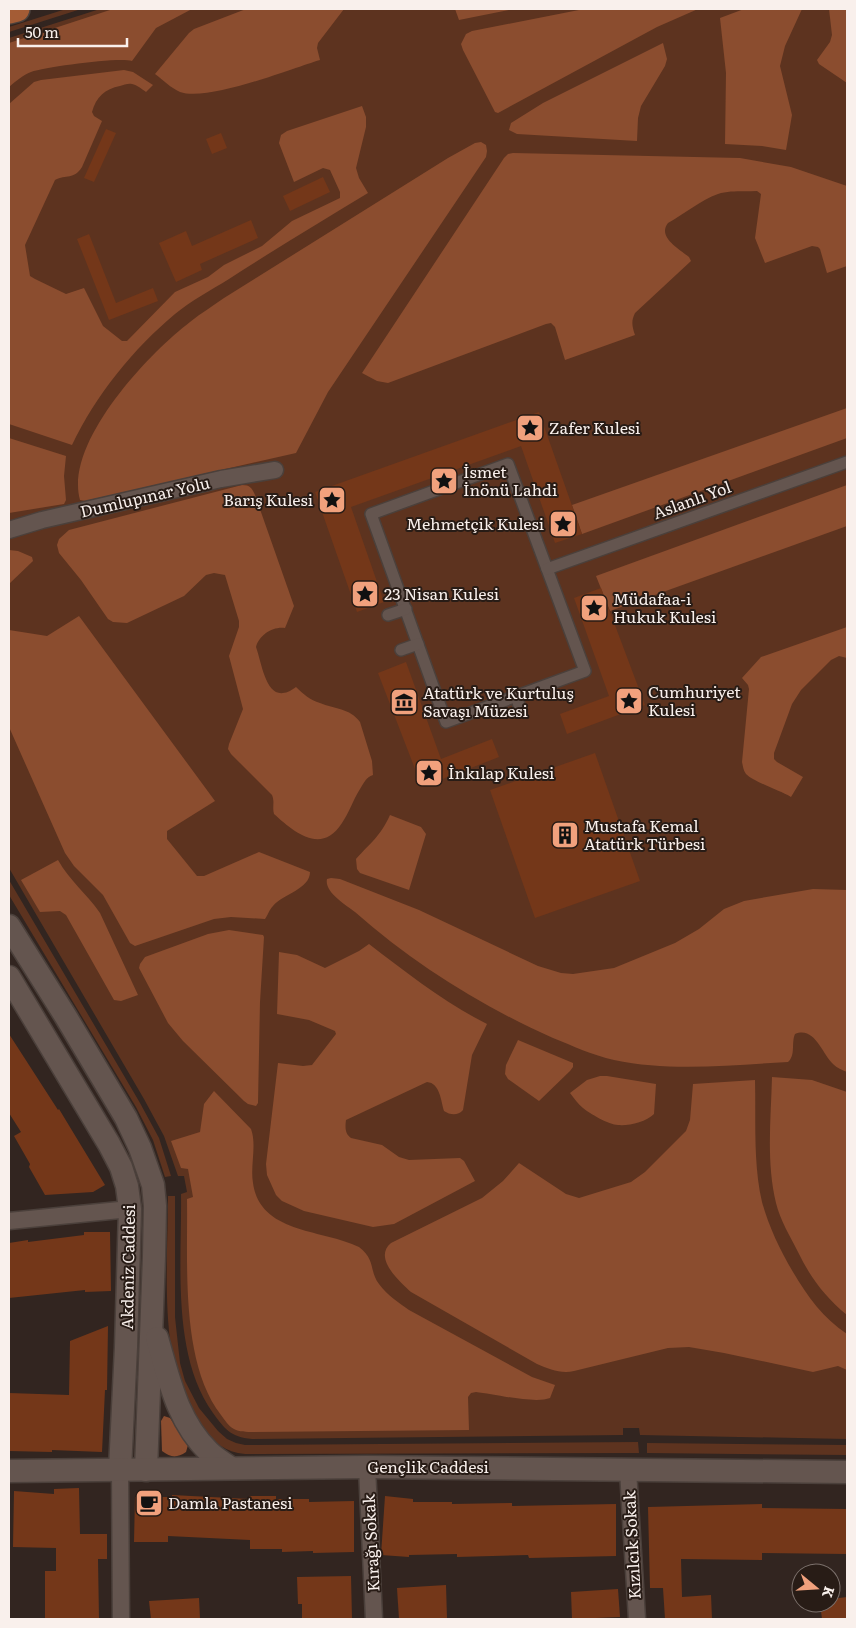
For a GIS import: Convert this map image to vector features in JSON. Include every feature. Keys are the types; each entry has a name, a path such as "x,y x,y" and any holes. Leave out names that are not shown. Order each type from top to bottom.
{"main road":[{"path":"9,11 17,9"},
{"name":"Akdeniz Caddesi","path":"9,926 126,1118 148,1167 153,1185 155,1206 146,1470"},
{"name":"Akdeniz Caddesi","path":"9,976 109,1144 121,1167 127,1186 130,1209 120,1469"},
{"path":"151,1320 174,1398 182,1417 210,1454 231,1468"},
{"name":"Gençlik Caddesi","path":"9,1471 367,1467 847,1472"}],"street":[{"name":"Aslanlı Yol","path":"547,569 847,462"},
{"path":"508,464 547,569 584,671 446,722 371,514 508,464"},
{"name":"Dumlupınar Yolu","path":"11,532 42,520 221,479 275,470"},
{"path":"388,615 406,609"},
{"path":"400,650 418,644"},
{"path":"516,696 521,711"},
{"path":"9,1221 130,1209"},
{"name":"Kırağı Sokak","path":"367,1467 374,1619"},
{"path":"120,1469 121,1619"},
{"name":"Kızılcık Sokak","path":"628,1470 637,1619"}],"shaded area":[{"path":"66,9 81,9 9,32 9,27"},
{"path":"100,9 847,9 847,1439 640,1435 639,1428 623,1428 623,1435 252,1439 233,1434 225,1428 213,1413 200,1389 190,1363 182,1307 180,1278 181,1194 187,1192 184,1176 178,1176 164,1136 144,1099 9,868 9,38"},
{"path":"113,9 192,9 156,28 132,61 98,61 39,70 25,75 9,87 9,43"},
{"path":"246,9 344,9 318,43 317,48 320,60 229,89 193,94 180,92 155,74 194,29"},
{"path":"455,9 514,9 459,20"},
{"path":"584,9 698,9 657,27 498,113 495,112 463,50 461,44 466,34 472,31"},
{"path":"744,9 802,9 785,46 780,66 792,115 786,150 762,146 725,144 726,73 720,18"},
{"path":"829,9 847,9 847,83 819,64 817,60 830,42 832,35"},
{"path":"663,43 667,59 665,66 641,106 638,118 637,141 517,134 509,130 511,123 543,103"},
{"path":"124,70 133,72 153,85 146,92 134,85 126,84 110,89 99,98 92,112 94,116 102,121 82,167 76,174 55,180 25,245 30,276 66,294 84,288 103,326 122,341 127,341 175,292 208,277 224,265 262,246 292,221 340,198 340,192 330,170 323,168 294,182 279,143 281,135 287,131 362,106 366,117 366,127 356,168 359,178 368,193 175,314 145,342 117,374 92,408 72,445 9,424 9,104 34,82"},
{"path":"481,142 486,145 486,157 328,392 296,453 85,501 80,500 78,477 85,453 97,427 113,402 133,377 173,336 224,298 448,158 475,143"},
{"path":"508,154 740,158 791,167 847,186 847,266 827,273 820,249 812,246 765,263 755,238 761,194 757,191 718,194 668,223 665,228 667,238 689,257 691,261 635,313 632,324 635,335 565,360 555,327 551,323 388,383 377,381 362,373 504,158"},
{"path":"847,408 847,438 582,534 572,505"},
{"path":"9,438 66,456 64,476 66,500 64,504 9,513"},
{"path":"242,485 253,490 294,606 285,628 276,628 267,632 260,639 256,647 268,683 278,693 286,692 296,687 313,700 356,717 360,722 372,761 373,775 364,782 342,823 334,833 325,838 316,839 298,833 274,814 272,795 228,749 243,709 229,656 239,627 239,621 225,575 214,573 206,575 184,596 127,623 113,622 108,619 81,580 59,553 57,545 59,539 69,530"},
{"path":"847,485 847,526 610,611 596,576"},
{"path":"9,550 18,551 32,557 33,561 9,584"},
{"path":"79,616 215,801 167,831 167,839 197,876 204,876 259,852 310,872 306,883 277,902 265,919 231,917 214,919 135,946 130,943 103,895 74,866 65,853 9,727 9,630 47,636"},
{"path":"847,627 847,658 839,656 831,660 801,690 792,704 774,753 774,759 777,762 803,777 791,797 755,780 744,771 742,762 749,689 742,678 761,657"},
{"path":"390,815 421,827 426,834 409,890 360,873 357,869 356,859 379,834"},
{"path":"58,860 67,874 100,913 138,995 121,1001 114,1000 66,915 60,911 40,912 21,880"},
{"path":"327,879 340,879 419,910 538,966 561,973 573,974 614,968 675,943 699,929 724,909 744,901 813,889 847,890 847,1072 838,1068 829,1060 813,1037 802,1033 795,1034 792,1056 788,1062 679,1067 635,1064 598,1056 526,1026 474,998 425,966 336,898 327,884"},
{"path":"9,880 140,1103 159,1138 171,1176 165,1177 153,1140 136,1107 9,895"},
{"path":"229,930 263,935 264,937 260,1002 258,1103 256,1106 244,1101 183,1041 168,1023 139,968 145,957 208,934"},
{"path":"369,944 441,997 487,1024 472,1055 463,1110 461,1112 454,1114 444,1111 437,1089 427,1082 346,1120 346,1130 351,1138 382,1145 399,1157 409,1160 460,1158 464,1161 475,1181 394,1224 373,1227 304,1211 282,1201 276,1195 267,1175 266,1164 278,1063 303,1066 312,1065 336,1034 335,1031 309,1020 277,1014 279,952 297,955 325,968"},
{"path":"518,1040 573,1063 570,1071 539,1101 508,1079 505,1074 506,1065"},
{"path":"600,1076 656,1084 654,1114 647,1119 627,1125 614,1124 594,1116 579,1105 570,1093 587,1080"},
{"path":"772,1077 812,1080 847,1092 847,1315 825,1294 813,1278 778,1209 773,1187 770,1156"},
{"path":"755,1080 756,1157 762,1202 779,1247 804,1290 823,1314 847,1334 847,1370 838,1366 813,1372 689,1347 668,1348 574,1371 564,1372 555,1370 537,1364 411,1292 395,1276 386,1262 386,1249 391,1243 482,1198 503,1181 519,1163 566,1194 579,1198 631,1182 645,1172 686,1131 690,1120 693,1084"},
{"path":"214,1091 251,1129 253,1135 253,1183 258,1200 267,1212 280,1221 295,1227 359,1247 368,1256 379,1284 393,1298 409,1310 532,1377 555,1385 550,1398 535,1400 476,1392 471,1393 468,1397 469,1430 243,1432 230,1426 208,1393 192,1340 187,1281 187,1199 193,1197 188,1169 181,1168 171,1141 200,1132 204,1104"},
{"path":"168,1196 175,1196 175,1317 180,1363 185,1381 199,1408 227,1439 245,1445 638,1442 639,1453 245,1454 220,1446 211,1438 190,1410 179,1385 173,1359 167,1304"},
{"path":"164,1416 170,1418 188,1445 186,1452 171,1456 162,1451 161,1421"},
{"path":"647,1443 847,1445 847,1455 647,1453"}],"building":[{"path":"106,129 116,133 94,182 84,178"},
{"path":"221,133 227,148 212,154 206,139"},
{"path":"323,177 330,192 290,211 283,196"},
{"path":"251,220 258,238 200,264 202,270 176,282 159,243 186,231 192,246"},
{"path":"89,234 116,303 153,288 158,301 109,320 77,239"},
{"path":"539,412 582,534 555,543 521,446 351,507 384,602 357,612 315,492"},
{"path":"601,588 645,705 567,734 560,714 609,696 574,598"},
{"name":"Atatürk ve Kurtuluş Savaşı Müzesi","path":"406,662 441,759 492,739 499,757 422,787 378,673"},
{"name":"Mustafa Kemal Atatürk Türbesi","path":"595,753 640,881 535,918 490,790"},
{"path":"9,1034 59,1109 105,1185 93,1192 45,1195 29,1167 30,1164 14,1136 21,1132 9,1113"},
{"path":"84,1232 110,1232 111,1291 85,1292 85,1290 9,1298 9,1243 84,1235"},
{"path":"108,1326 107,1390 105,1390 102,1452 9,1451 9,1393 69,1395 70,1341"},
{"path":"79,1488 80,1534 107,1534 107,1559 98,1559 99,1619 45,1619 45,1571 56,1571 56,1548 13,1547 14,1491 54,1494 54,1489"},
{"path":"172,1495 249,1499 249,1496 276,1496 276,1499 309,1499 309,1502 354,1501 354,1552 282,1552 282,1549 250,1549 250,1540 168,1536 168,1542 134,1542 135,1497 172,1497"},
{"path":"385,1496 413,1499 413,1502 452,1502 452,1504 512,1503 512,1506 616,1504 616,1556 529,1558 528,1555 457,1557 457,1554 409,1555 409,1557 381,1555"},
{"path":"762,1504 762,1508 847,1509 847,1554 762,1553 762,1560 681,1559 682,1597 711,1595 712,1619 665,1619 663,1588 650,1588 648,1507"},
{"path":"351,1576 352,1619 302,1619 302,1604 298,1604 297,1577"},
{"path":"446,1585 447,1619 399,1619 397,1588"},
{"path":"618,1589 620,1617 572,1619 571,1592"},
{"path":"847,1597 847,1619 822,1619 821,1613 841,1613 841,1598"},
{"path":"199,1598 200,1619 151,1619 149,1601"}],"place":[{"name":"Zafer Kulesi","path":"530,428"},
{"name":"İsmet İnönü Lahdi","path":"444,481"},
{"name":"Barış Kulesi","path":"332,500"},
{"name":"Mehmetçik Kulesi","path":"563,524"},
{"name":"23 Nisan Kulesi","path":"365,594"},
{"name":"Müdafaa-i Hukuk Kulesi","path":"594,608"},
{"name":"Cumhuriyet Kulesi","path":"629,701"},
{"name":"Atatürk ve Kurtuluş Savaşı Müzesi","path":"404,702"},
{"name":"İnkılap Kulesi","path":"429,773"},
{"name":"Mustafa Kemal Atatürk Türbesi","path":"565,835"},
{"name":"Damla Pastanesi","path":"149,1503"}]}
